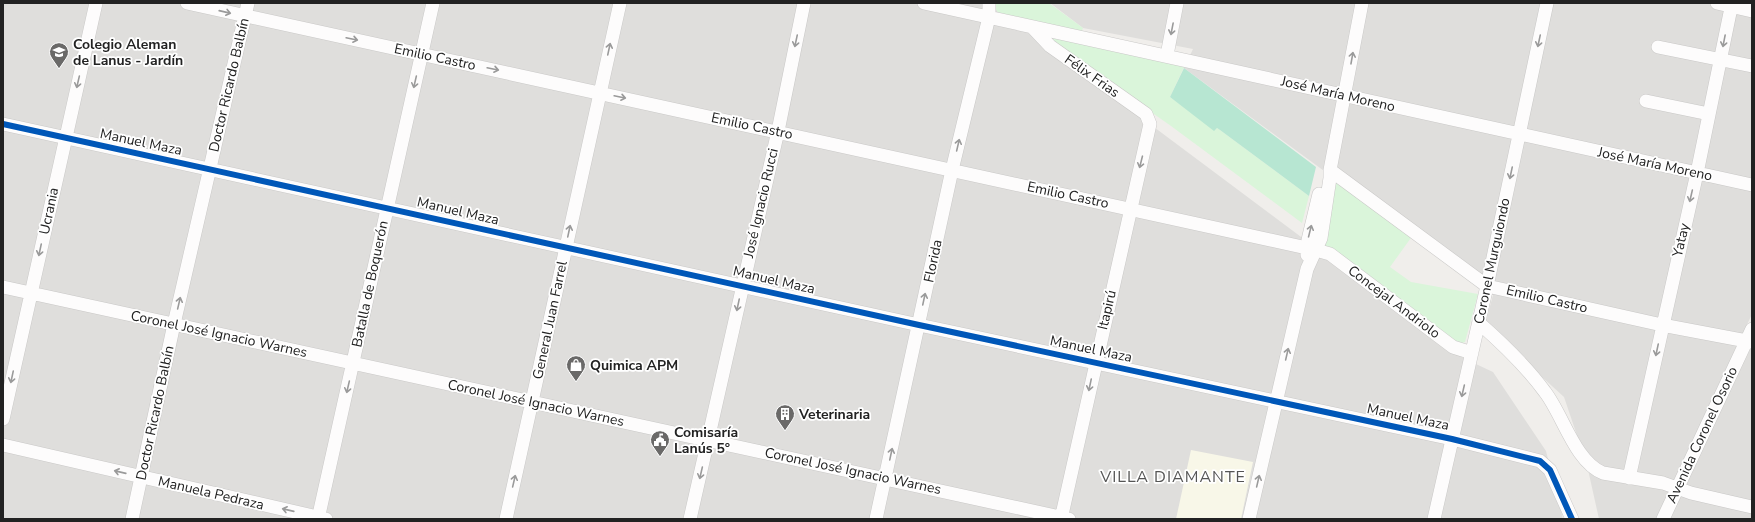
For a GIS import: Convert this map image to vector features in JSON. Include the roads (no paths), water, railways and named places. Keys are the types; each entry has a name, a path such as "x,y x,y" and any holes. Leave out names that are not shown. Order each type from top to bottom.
{"street":[{"name":"Ucrania","path":"3,419 96,3"},
{"name":"Emilio Castro","path":"187,3 1312,248"},
{"name":"Doctor Ricardo Balbín","path":"132,519 174,324 248,3"},
{"name":"Batalla de Boquerón","path":"321,518 386,208 433,3"},
{"name":"General Juan Farrel","path":"506,519 620,3"},
{"name":"José Ignacio Rucci","path":"690,519 778,131 804,3"},
{"name":"José María Moreno","path":"924,3 1752,184"},
{"name":"Florida","path":"876,519 952,170 989,17 989,3"},
{"path":"1166,55 1177,3"},
{"path":"1249,519 1312,248 1319,195 1330,170 1362,3"},
{"name":"Coronel Murguiondo","path":"1434,519 1487,286 1547,3"},
{"path":"1716,3 1731,5 1752,11"},
{"name":"Yatay","path":"1629,478 1697,173 1731,5"},
{"name":"Félix Frias","path":"1033,28 1050,46 1146,114 1150,124"},
{"path":"1658,47 1752,66"},
{"path":"1646,100 1709,114"},
{"name":"Manuel Maza","path":"3,124 65,139 743,285 919,325 1452,439 1540,461 1550,470 1572,519"},
{"name":"Itapirú","path":"1064,518 1095,362 1150,124"},
{"name":"Emilio Castro","path":"1330,170 1487,286 1662,325 1750,337"},
{"name":"Concejal Andriolo","path":"1312,248 1330,254 1454,347 1472,353"},
{"name":"Coronel José Ignacio Warnes","path":"3,286 1064,518"},
{"path":"1478,323 1513,355 1545,391 1584,459 1594,470 1602,474 1663,483 1691,493 1752,507"},
{"name":"Avenida Coronel Osorio","path":"1663,519 1750,337"},
{"name":"Manuela Pedraza","path":"3,445 321,518"}],"place":[{"name":"Colegio Aleman de Lanus - Jardín","path":"59,69"},
{"name":"Quimica APM","path":"576,382"},
{"name":"Veterinaria","path":"785,431"},
{"name":"Comisaría Lanús 5°","path":"660,457"}],"district":[{"name":"VILLA DIAMANTE","path":"1173,477"}]}
